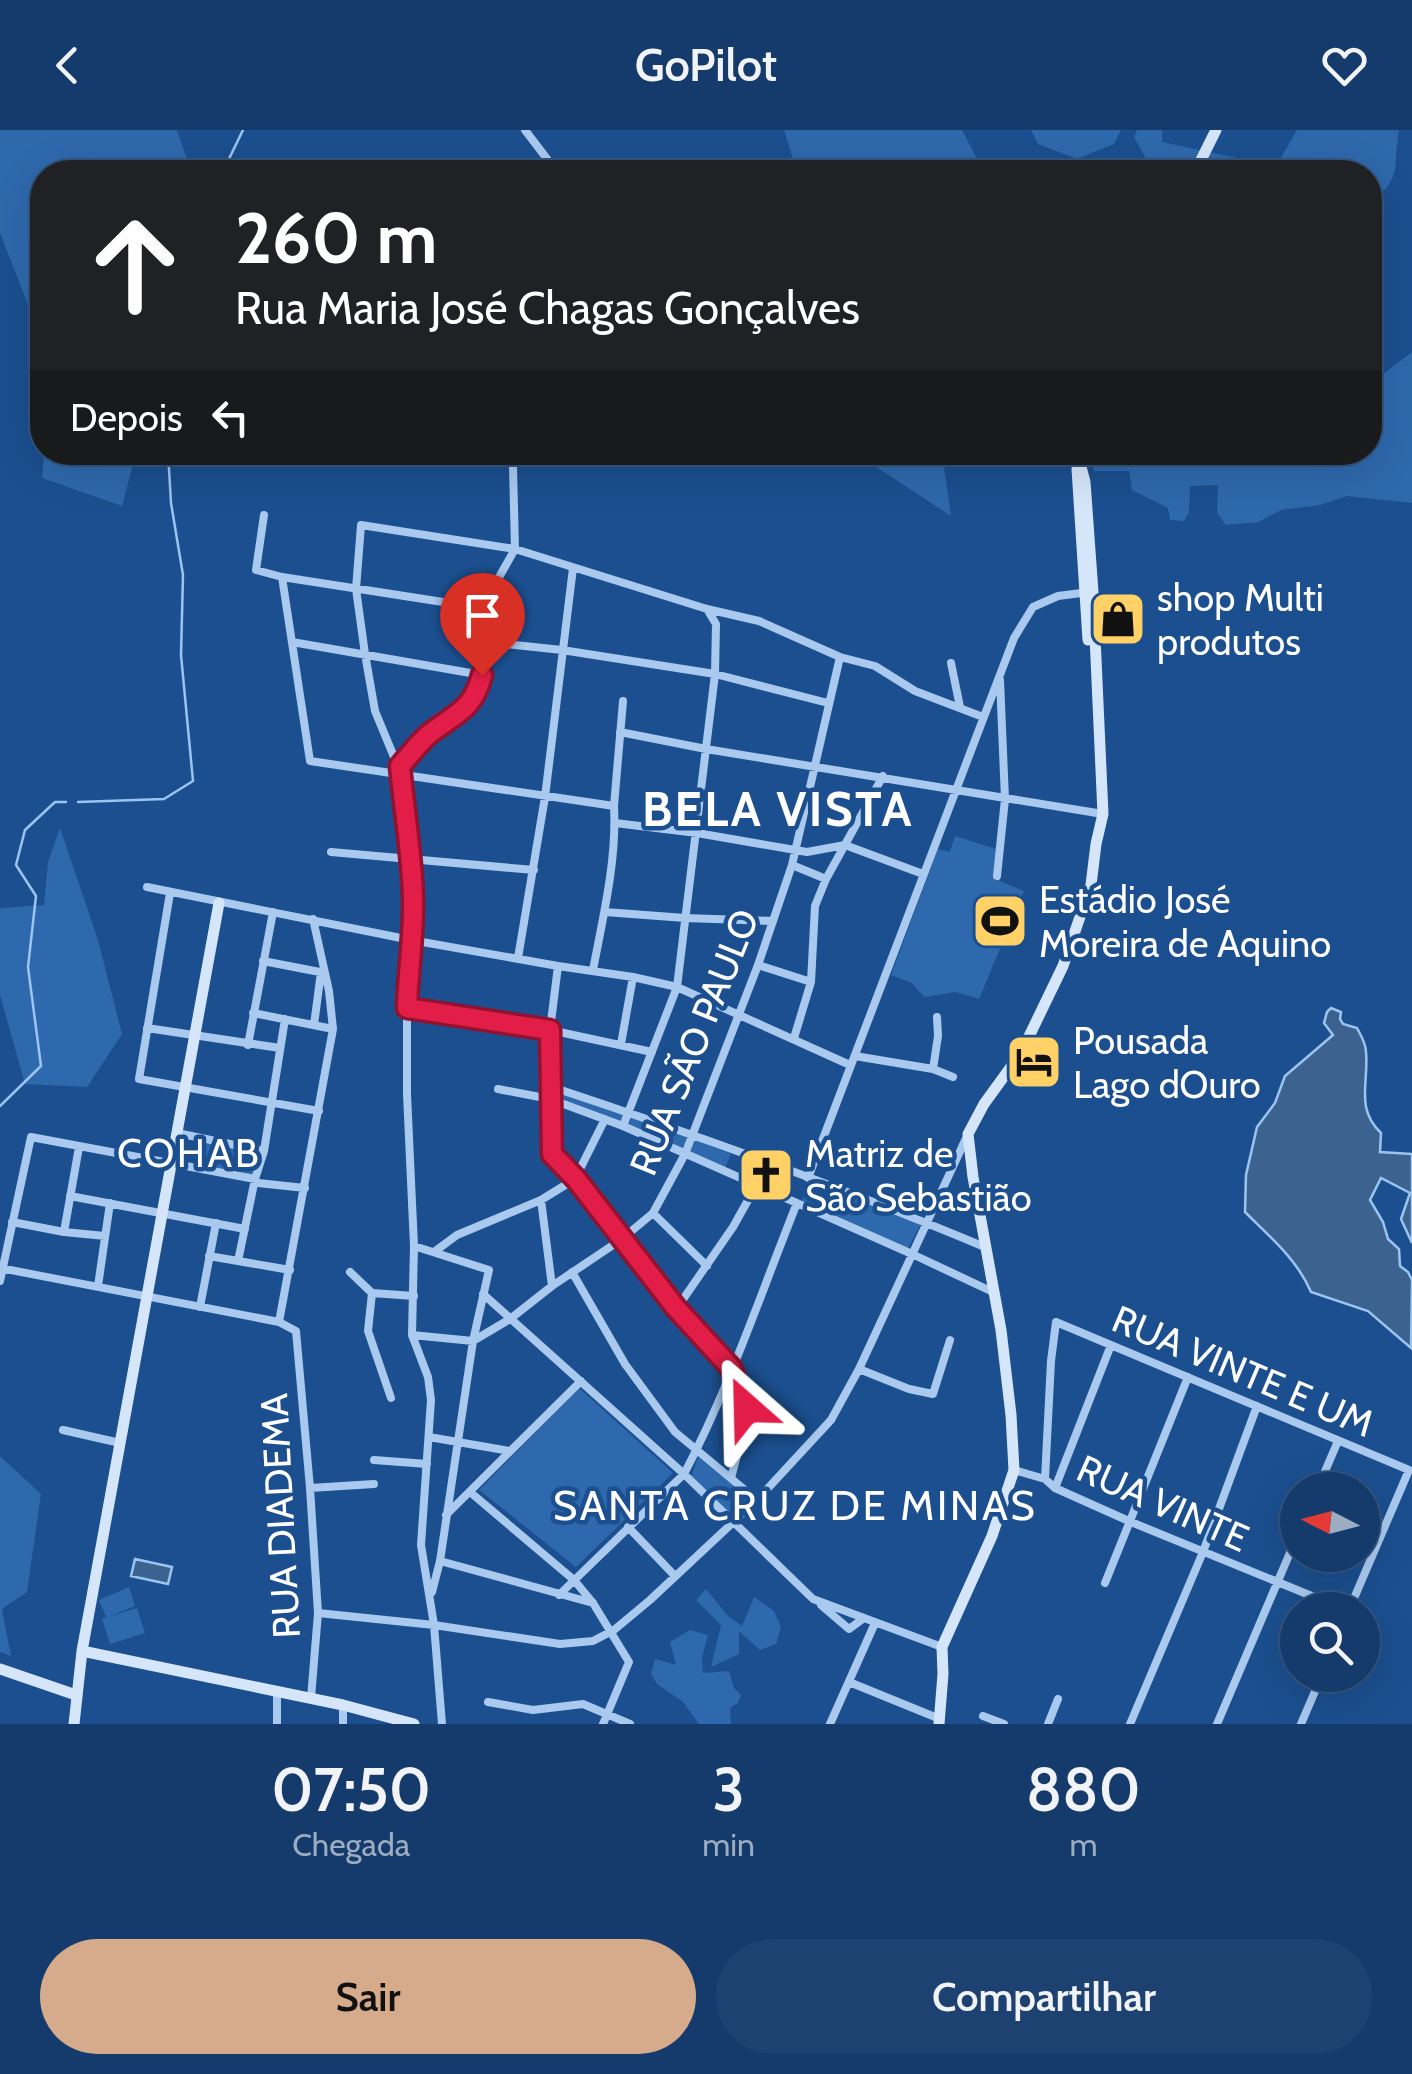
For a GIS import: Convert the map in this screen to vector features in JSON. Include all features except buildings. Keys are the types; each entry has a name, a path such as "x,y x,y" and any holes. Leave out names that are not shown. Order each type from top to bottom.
{"main road":[{"path":"1201,160 1216,130"},
{"path":"939,1722 942,1647 992,1536 1014,1470 995,1293 968,1134 984,1104 1021,1054 1062,966 1091,885 1100,814 1085,482 1080,465"},
{"path":"74,1724 82,1651 219,903"},
{"path":"82,1651 311,1698 414,1724"},
{"path":"0,1669 76,1694"}],"street":[{"path":"526,130 548,160"},
{"path":"442,1724 431,1598 421,1545 431,1400 428,1377 412,1335 414,1246 407,1008 414,905 400,766 425,738 470,704 479,688 490,594 515,550 513,465"},
{"path":"264,515 256,570 488,609"},
{"path":"401,775 376,711 365,654 356,589 362,525 515,550 707,609 759,621 840,657 874,666 915,692 983,717"},
{"path":"518,958 546,797 573,568"},
{"path":"282,576 310,762 614,806"},
{"path":"808,1178 1014,638 1032,606 1058,596 1088,592"},
{"path":"623,1126 677,987 715,674 716,624 707,609"},
{"path":"292,642 482,675"},
{"path":"487,642 715,674 828,703"},
{"name":"RUA SÃO PAULO","path":"473,1341 510,1320 654,1213 685,1154 773,922 796,850 840,657"},
{"path":"952,662 960,707"},
{"path":"997,876 1005,799 1000,676"},
{"path":"593,970 615,823 622,701"},
{"path":"620,732 1100,814"},
{"path":"794,1038 810,982 815,906 883,776"},
{"path":"615,823 807,852 844,845 923,874"},
{"path":"332,852 534,870"},
{"path":"792,865 826,879"},
{"path":"147,888 411,940 634,976 677,987 852,1061 933,1070 953,1077"},
{"path":"170,893 138,1078 319,1111"},
{"path":"248,1045 273,912"},
{"path":"604,912 773,922"},
{"path":"1,1269 279,1322 332,1030 332,1007 313,919"},
{"path":"263,961 323,973"},
{"path":"758,965 810,982"},
{"path":"558,966 550,1030 552,1154 576,1179 676,1308 731,1368 747,1408 732,1478"},
{"path":"314,1025 323,973"},
{"path":"621,1044 634,976"},
{"path":"407,1008 550,1030 652,1052"},
{"path":"254,1014 332,1030"},
{"path":"933,1070 937,1017"},
{"path":"238,1261 264,1150 285,1020"},
{"path":"147,1028 280,1048"},
{"path":"550,1086 874,1201 987,1248"},
{"path":"498,1089 550,1100 623,1126 995,1293"},
{"path":"434,1252 457,1234 541,1200 576,1179 605,1120"},
{"path":"177,1134 264,1150"},
{"path":"318,1613 560,1644 593,1641 614,1630 757,1500 830,1420 968,1134"},
{"path":"0,1281 32,1137 172,1162 255,1179 258,1183 305,1188"},
{"path":"64,1232 79,1146"},
{"path":"727,1172 736,1151"},
{"path":"676,1308 733,1227 756,1186"},
{"path":"70,1196 245,1228"},
{"path":"541,1200 552,1286"},
{"path":"98,1286 110,1203"},
{"path":"559,1595 684,1474 797,1204"},
{"path":"654,1213 707,1266"},
{"path":"12,1222 106,1236"},
{"path":"200,1308 216,1223"},
{"path":"414,1246 488,1270 431,1598"},
{"path":"209,1256 290,1270"},
{"path":"350,1272 372,1293 414,1296"},
{"path":"572,1272 625,1364 675,1432 757,1500"},
{"path":"372,1293 368,1332 391,1398"},
{"path":"484,1294 684,1474 849,1630 864,1618"},
{"name":"RUA DIADEMA","path":"279,1322 296,1331 310,1488 318,1613 311,1698"},
{"name":"RUA VINTE E UM","path":"1045,1480 1056,1322 1409,1470 1355,1592"},
{"path":"412,1335 473,1341"},
{"path":"858,1368 909,1389 933,1394 950,1340"},
{"path":"1055,1488 1111,1345"},
{"path":"1105,1583 1188,1377"},
{"path":"446,1515 581,1380"},
{"path":"1130,1724 1203,1552 1257,1406"},
{"path":"63,1430 120,1443"},
{"path":"429,1437 510,1451"},
{"path":"1325,1472 1338,1442"},
{"path":"374,1460 427,1464"},
{"name":"RUA VINTE","path":"1014,1470 1301,1592"},
{"path":"310,1488 374,1484"},
{"path":"470,1492 574,1580 593,1602 629,1662 603,1724"},
{"path":"628,1526 675,1576"},
{"path":"440,1562 593,1602"},
{"path":"1217,1724 1281,1572"},
{"path":"814,1599 942,1647"},
{"path":"830,1724 875,1623"},
{"path":"849,1682 939,1722"},
{"path":"276,1724 277,1692"},
{"path":"1301,1724 1315,1692"},
{"path":"1048,1724 1058,1699"},
{"path":"488,1702 533,1710 582,1704 630,1724"},
{"path":"343,1706 343,1724"},
{"path":"982,1716 1004,1724"}],"shaded area":[{"path":"0,130 177,130 187,160 30,160 30,309 0,233"},
{"path":"784,130 962,130 978,160 793,160"},
{"path":"1031,130 1121,130 1114,144 1077,159 1038,144"},
{"path":"1137,130 1162,130 1162,142 1248,160 1147,160 1134,137"},
{"path":"1297,130 1399,130 1396,163 1382,193 1382,160 1280,160"},
{"path":"1412,352 1412,503 1347,496 1320,505 1281,510 1258,522 1226,525 1217,513 1218,485 1190,486 1189,512 1184,521 1170,520 1168,508 1132,490 1129,471 1094,471 1093,465 1382,465 1382,375"},
{"path":"43,465 133,465 122,506 42,478"},
{"path":"873,465 944,465 951,516"},
{"path":"60,828 98,940 122,1034 87,1087 25,1084 0,995 0,908 44,905 48,862"},
{"path":"955,836 996,849 995,879 1024,891 979,999 956,992 924,997 912,983 891,975 938,849 950,852"},
{"path":"1331,1008 1341,1012 1343,1024 1357,1028 1364,1043 1366,1105 1381,1133 1380,1152 1412,1154 1412,1243 1401,1219 1410,1193 1381,1178 1370,1200 1388,1239 1399,1249 1400,1266 1412,1280 1411,1348 1368,1311 1311,1292 1290,1259 1245,1212 1246,1175 1257,1127 1275,1103 1285,1076 1333,1035 1324,1023"},
{"path":"559,1091 625,1114 621,1124 556,1100"},
{"path":"631,1116 687,1137 682,1149 627,1126"},
{"path":"695,1139 731,1154 725,1168 690,1152"},
{"path":"205,1141 258,1150 254,1176 201,1167"},
{"path":"810,1182 921,1223 908,1249 802,1201"},
{"path":"579,1388 673,1473 576,1567 479,1490"},
{"path":"0,1456 41,1494 27,1592 2,1609 11,1656 0,1652"},
{"path":"698,1457 750,1498 730,1516 691,1477"},
{"path":"135,1559 172,1567 168,1584 131,1576"},
{"path":"129,1587 135,1606 108,1617 137,1608 145,1633 110,1644 99,1600"},
{"path":"706,1589 728,1616 742,1626 754,1597 774,1611 781,1627 776,1644 760,1650 739,1631 739,1654 711,1667 721,1625 696,1600"},
{"path":"690,1630 708,1635 703,1673 729,1671 734,1688 741,1695 730,1708 731,1724 699,1724 683,1702 657,1684 651,1674 655,1659 676,1665 670,1642"}],"waterway":[{"path":"228,160 243,130"},
{"path":"78,802 164,799 193,781 181,655 183,575 169,465"},
{"path":"0,1106 41,1066 28,967 36,896 16,865 25,830 55,802 66,802"}],"place":[{"name":"shop Multi produtos","path":"1118,619"},
{"name":"Estádio José Moreira de Aquino","path":"1000,921"},
{"name":"Pousada Lago dOuro","path":"1034,1062"},
{"name":"Matriz de São Sebastião","path":"766,1175"}],"district":[{"name":"BELA VISTA","path":"778,809"},
{"name":"COHAB","path":"189,1152"},
{"name":"SANTA CRUZ DE MINAS","path":"795,1505"}],"route":[{"path":"482,675 470,704 425,738 400,766 414,905 407,1008 550,1030 552,1154 576,1179 676,1308 731,1368 747,1408"}]}
